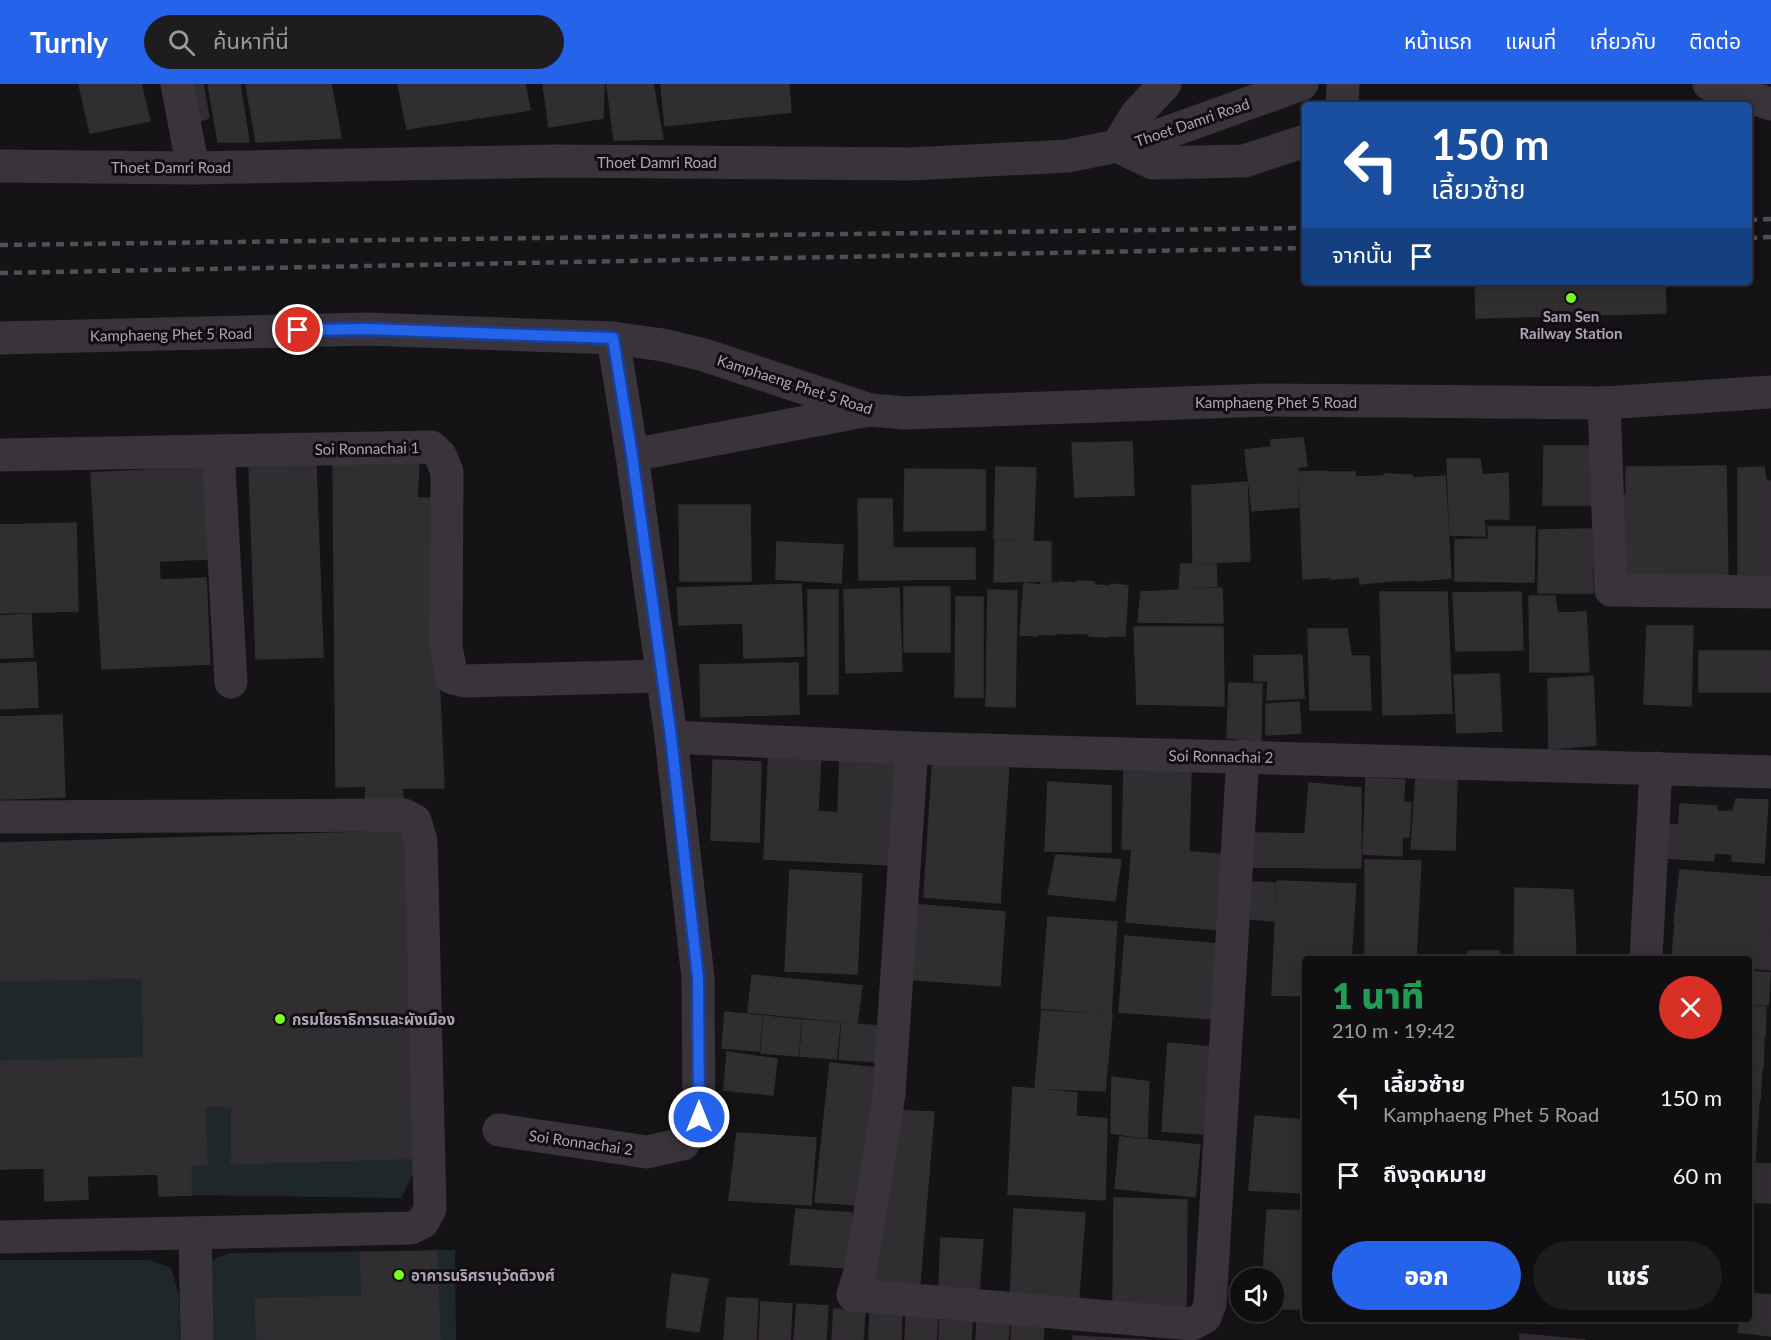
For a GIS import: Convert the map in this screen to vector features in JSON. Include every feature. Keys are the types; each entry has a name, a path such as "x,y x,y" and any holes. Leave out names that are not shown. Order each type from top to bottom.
{"street":[{"path":"177,84 193,168"},
{"path":"1165,84 1136,115 1117,146 1153,163 1244,161 1302,142"},
{"name":"Thoet Damri Road","path":"0,166 193,168 546,161 911,164 1068,156 1146,140 1302,84"},
{"path":"1342,102 1343,84"},
{"path":"1709,84 1771,104"},
{"name":"Kamphaeng Phet 5 Road","path":"0,338 367,329 613,338 663,345 704,355 870,410 937,413 1266,400 1604,403 1771,392"},
{"name":"Soi Ronnachai 2","path":"499,1130 647,1152 683,1144 699,1117 698,978 671,737 632,455 613,338"},
{"path":"1604,403 1611,590 1771,592"},
{"path":"632,455 870,410"},
{"name":"Soi Ronnachai 1","path":"0,455 431,447 440,455 447,471 446,647 452,678 465,681 662,676"},
{"path":"218,451 231,682"},
{"name":"Soi Ronnachai 2","path":"671,737 912,748 1771,772"},
{"path":"912,748 889,1094 861,1268 853,1295 1192,1323 1204,1317 1210,1304 1243,756"},
{"path":"1646,956 1656,768"},
{"path":"0,817 404,815 416,821 421,841 430,1209 423,1222 411,1228 0,1237"},
{"path":"195,1233 196,1340"}],"shaded area":[{"path":"142,978 144,1058 0,1061 0,981"},
{"path":"205,1106 232,1107 232,1164 421,1158 401,1198 191,1195 191,1165 206,1165"},
{"path":"455,1250 456,1340 210,1340 208,1262 229,1253"},
{"path":"0,1260 150,1260 171,1268 179,1295 180,1340 0,1340"}],"building":[{"path":"79,84 141,84 150,121 90,133"},
{"path":"178,84 203,84 209,118 185,126"},
{"path":"208,84 240,84 249,142 218,142"},
{"path":"246,84 331,84 341,138 256,142"},
{"path":"398,84 525,84 530,110 407,129"},
{"path":"543,84 604,84 603,118 549,127"},
{"path":"607,84 653,84 663,139 614,140"},
{"path":"661,84 789,84 791,112 665,126"},
{"name":"Sam Sen Railway Station","path":"1475,285 1665,285 1666,313 1476,318"},
{"path":"1303,438 1307,466 1298,467 1298,507 1252,511 1245,450 1271,447 1271,440"},
{"path":"1132,442 1134,495 1075,497 1072,443"},
{"path":"1544,446 1591,446 1592,505 1543,505"},
{"path":"1447,459 1480,459 1482,475 1508,473 1509,519 1484,519 1485,536 1450,535"},
{"path":"333,462 419,462 417,498 431,498 444,788 402,788 403,799 365,801 366,786 336,787"},
{"path":"316,466 323,657 256,659 249,467"},
{"path":"1726,466 1728,585 1616,587 1612,495 1626,495 1626,467"},
{"path":"204,467 209,559 159,561 160,580 206,578 210,664 102,669 91,473"},
{"path":"996,467 1036,468 1033,541 994,539"},
{"path":"1764,467 1766,481 1771,481 1771,581 1738,580 1738,468"},
{"path":"905,469 985,470 985,530 904,531"},
{"path":"1326,471 1330,577 1303,579 1299,472"},
{"path":"1327,472 1355,472 1359,577 1331,579"},
{"path":"1384,474 1412,475 1416,580 1388,581"},
{"path":"1384,476 1388,581 1360,584 1356,477"},
{"path":"1445,476 1451,578 1417,581 1413,478"},
{"path":"1247,482 1250,561 1193,563 1192,486"},
{"path":"858,499 892,499 893,548 975,548 975,579 859,580"},
{"path":"679,505 750,505 751,581 680,581"},
{"path":"76,523 78,611 0,613 0,525"},
{"path":"1488,527 1535,527 1534,582 1455,581 1455,540 1489,539"},
{"path":"1592,529 1593,593 1538,593 1539,530"},
{"path":"995,541 1051,542 1051,581 994,582"},
{"path":"777,542 843,545 841,583 776,579"},
{"path":"1181,564 1216,564 1217,586 1179,589"},
{"path":"1077,581 1094,582 1091,634 1074,633"},
{"path":"1059,582 1076,583 1073,634 1056,633"},
{"path":"1024,583 1041,585 1038,636 1020,635"},
{"path":"1041,583 1059,583 1056,635 1038,634"},
{"path":"801,584 804,656 744,658 743,623 679,625 677,588"},
{"path":"1111,584 1128,586 1125,636 1107,636"},
{"path":"1092,585 1110,586 1107,637 1089,636"},
{"path":"904,587 950,587 950,652 904,652"},
{"path":"899,588 902,671 846,673 844,590"},
{"path":"1222,588 1223,623 1138,622 1141,592"},
{"path":"808,590 838,590 838,694 808,694"},
{"path":"988,590 1017,591 1015,707 986,706"},
{"path":"1380,592 1447,592 1452,713 1383,715"},
{"path":"1521,592 1523,650 1456,651 1453,593"},
{"path":"1529,596 1555,596 1557,613 1586,612 1589,672 1530,672"},
{"path":"956,597 983,597 983,697 955,697"},
{"path":"31,614 33,657 0,658 0,616"},
{"path":"1647,626 1693,626 1691,706 1644,704"},
{"path":"1134,627 1223,627 1224,706 1137,704"},
{"path":"1308,629 1347,629 1351,656 1369,656 1371,710 1310,710"},
{"path":"1699,651 1771,651 1771,692 1699,692"},
{"path":"1302,655 1304,698 1267,700 1268,681 1254,681 1254,656"},
{"path":"36,662 38,707 0,709 0,664"},
{"path":"798,663 799,714 701,717 700,665"},
{"path":"1499,674 1502,731 1457,733 1454,675"},
{"path":"1593,676 1596,745 1549,749 1548,679"},
{"path":"1229,683 1262,684 1261,741 1227,738"},
{"path":"1299,702 1301,733 1266,735 1266,704"},
{"path":"62,715 65,797 0,799 0,717"},
{"path":"769,748 821,751 818,811 838,813 840,753 897,756 892,865 764,859"},
{"path":"933,755 1009,762 1000,903 924,897"},
{"path":"713,760 761,762 759,842 711,840"},
{"path":"1124,769 1191,771 1189,851 1122,849"},
{"path":"1416,777 1457,780 1455,850 1411,849"},
{"path":"1366,778 1405,780 1403,802 1411,803 1409,837 1402,837 1402,856 1363,854"},
{"path":"1048,782 1111,786 1111,852 1045,851"},
{"path":"1309,783 1361,788 1361,868 1251,867 1254,833 1305,834"},
{"path":"1736,799 1768,800 1764,863 1732,861 1732,854 1715,853 1713,861 1667,858 1668,824 1679,825 1680,804 1716,806 1718,812 1733,811"},
{"name":"กรมโยธาธิการและผังเมือง","path":"410,831 421,1158 231,1164 232,1107 205,1106 207,1165 191,1165 191,1195 159,1196 158,1174 87,1176 88,1199 45,1201 44,1168 0,1169 0,1061 144,1058 142,978 0,981 0,843"},
{"path":"1132,847 1227,855 1222,930 1126,922"},
{"path":"1056,855 1121,860 1115,901 1048,894"},
{"path":"1365,860 1421,861 1416,956 1365,956"},
{"path":"790,870 862,874 857,974 785,971"},
{"path":"1680,870 1771,877 1771,931 1674,923"},
{"path":"1277,881 1356,884 1351,956 1302,956 1302,996 1272,995"},
{"path":"1252,882 1275,883 1274,921 1250,919"},
{"path":"1515,888 1573,890 1576,956 1514,956"},
{"path":"911,904 1005,912 1000,986 905,979"},
{"path":"1048,917 1117,922 1111,1014 1041,1008"},
{"path":"1675,924 1771,932 1771,970 1752,968 1752,956 1672,956"},
{"path":"1125,936 1219,944 1214,1019 1119,1012"},
{"path":"1468,951 1499,951 1499,956 1467,956"},
{"path":"1752,971 1770,973 1768,1005 1752,1004"},
{"path":"752,975 862,986 857,1023 748,1012"},
{"path":"1752,1006 1766,1007 1765,1037 1752,1035"},
{"path":"1042,1011 1112,1015 1105,1091 1035,1088"},
{"path":"725,1012 762,1016 759,1051 722,1048"},
{"path":"764,1016 801,1020 798,1056 761,1053"},
{"path":"803,1020 840,1023 836,1059 800,1056"},
{"path":"842,1023 879,1026 876,1062 839,1059"},
{"path":"1752,1037 1764,1038 1763,1068 1752,1067"},
{"path":"1168,1043 1221,1048 1215,1135 1162,1131"},
{"path":"727,1052 777,1059 773,1095 724,1090"},
{"path":"830,1063 876,1068 860,1205 815,1202"},
{"path":"1752,1068 1762,1069 1760,1100 1752,1099"},
{"path":"1112,1077 1149,1082 1147,1138 1111,1133"},
{"path":"1013,1087 1077,1093 1076,1116 1107,1119 1105,1200 1008,1194"},
{"path":"1752,1101 1759,1101 1757,1129 1752,1129"},
{"path":"887,1110 934,1112 919,1293 865,1291"},
{"path":"1255,1116 1302,1120 1302,1193 1249,1190"},
{"path":"1752,1130 1757,1130 1755,1161 1752,1161"},
{"path":"737,1133 816,1138 811,1205 729,1200"},
{"path":"1120,1137 1200,1145 1195,1197 1115,1188"},
{"path":"1752,1163 1771,1164 1771,1203 1752,1202"},
{"path":"1114,1198 1187,1200 1186,1311 1113,1309"},
{"path":"796,1209 852,1213 846,1268 790,1264"},
{"path":"1014,1209 1085,1213 1078,1307 1010,1304"},
{"path":"1267,1210 1302,1211 1302,1309 1284,1309 1284,1268 1264,1268"},
{"path":"941,1238 983,1240 979,1291 939,1289"},
{"name":"อาคารนริศรานุวัดติวงศ์","path":"437,1251 440,1340 257,1340 255,1299 362,1296 360,1253"},
{"path":"672,1274 708,1279 699,1332 666,1327"},
{"path":"1752,1293 1771,1295 1771,1336 1738,1332 1739,1322 1752,1322"},
{"path":"727,1298 758,1299 756,1340 724,1340"},
{"path":"761,1302 792,1304 790,1340 759,1340"},
{"path":"797,1304 828,1306 826,1340 794,1340"},
{"path":"834,1309 865,1311 863,1340 832,1340"},
{"path":"870,1313 902,1315 901,1340 869,1340"},
{"path":"906,1316 938,1318 936,1340 905,1340"},
{"path":"940,1320 972,1322 971,1340 939,1340"},
{"path":"977,1322 1009,1325 1008,1340 976,1340"},
{"path":"1490,1322 1543,1322 1543,1324"},
{"path":"1685,1322 1708,1322 1708,1324"},
{"path":"1012,1323 1044,1325 1043,1340 1011,1340"},
{"path":"1520,1334 1586,1340 1520,1340"},
{"path":"1073,1336 1147,1340 1073,1340"}],"railway":[{"path":"1752,220 1771,219"},
{"path":"0,245 1302,228"},
{"path":"1752,238 1771,237"},
{"path":"0,273 1302,248"}],"place":[{"name":"Sam Sen Railway Station","path":"1571,298"},
{"name":"กรมโยธาธิการและผังเมือง","path":"280,1019"},
{"name":"อาคารนริศรานุวัดติวงศ์","path":"399,1275"}],"route":[{"path":"298,330 367,329 613,338 632,455 671,737 698,978 699,1117"}]}
